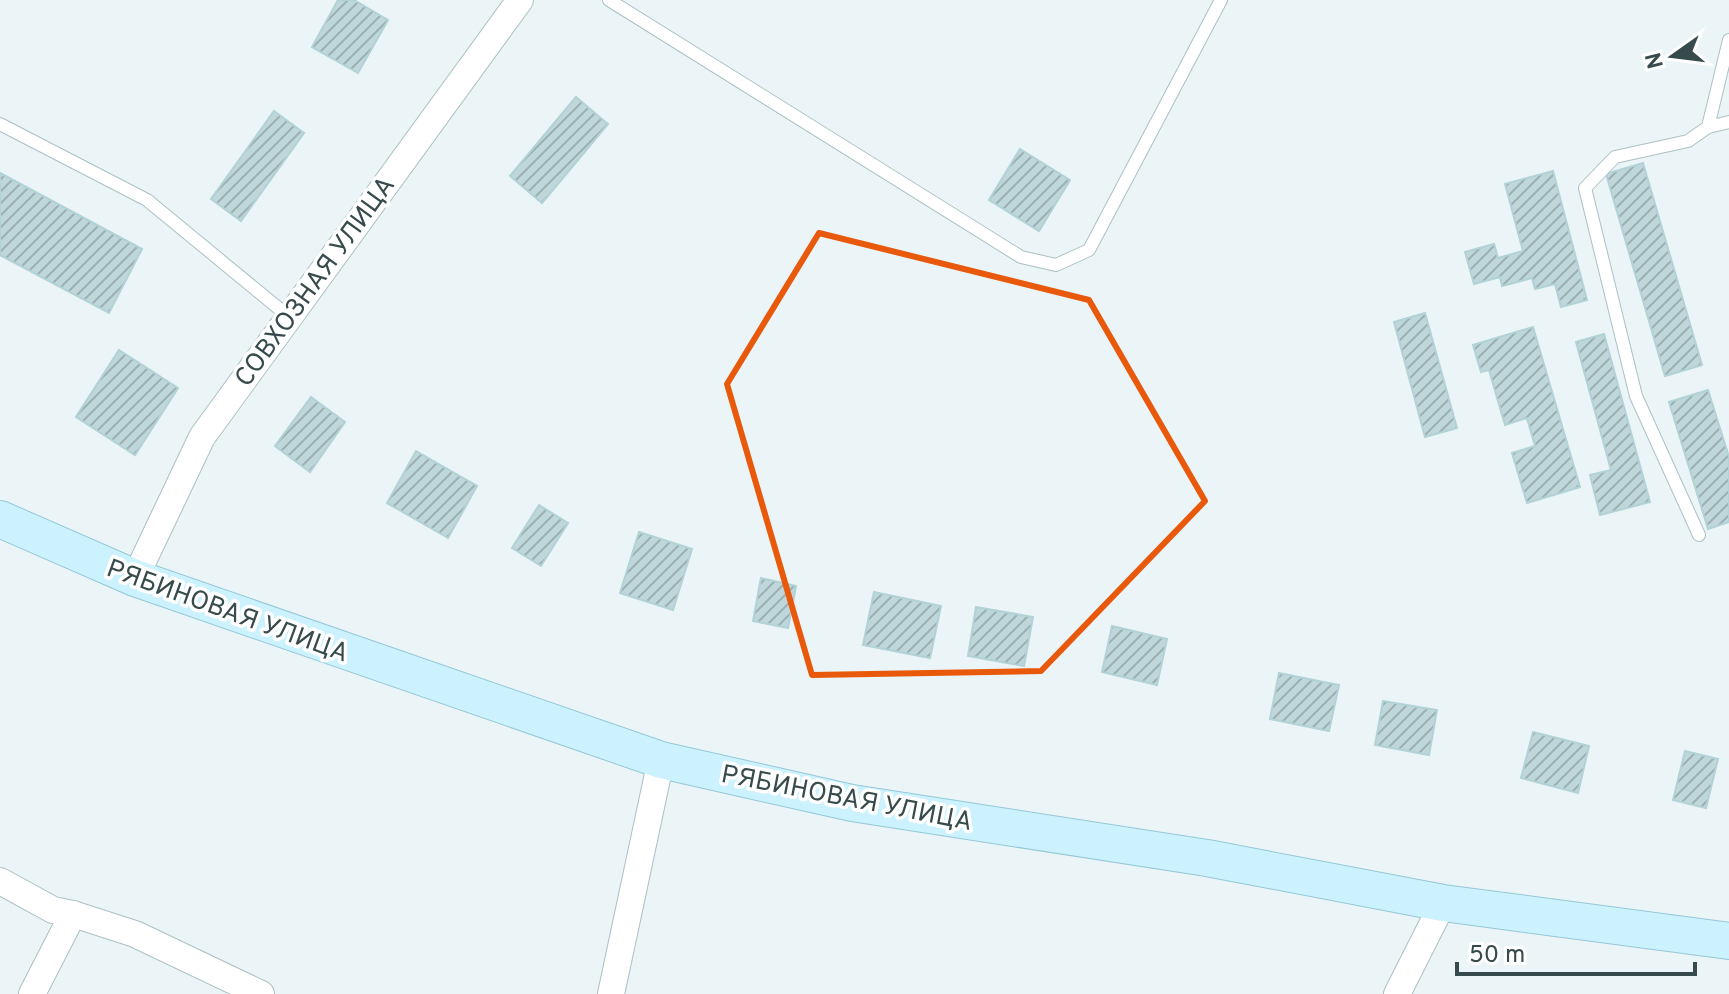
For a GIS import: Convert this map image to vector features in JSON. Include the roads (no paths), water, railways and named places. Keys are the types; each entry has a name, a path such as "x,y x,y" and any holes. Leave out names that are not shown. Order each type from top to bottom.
{"main road":[{"name":"РЯБИНОВАЯ УЛИЦА","path":"0,519 135,578 661,760 852,803 1207,858 1443,903 1729,941"}],"street":[{"name":"СОВХОЗНАЯ УЛИЦА","path":"135,578 202,437 520,0"},
{"path":"611,994 661,760"},
{"path":"0,881 53,910 135,934 261,994"},
{"path":"1397,994 1443,903"},
{"path":"32,994 73,914"}],"lane":[{"path":"609,0 1021,257 1056,265 1089,250 1221,0"},
{"path":"1708,127 1729,40"},
{"path":"1699,535 1636,396 1585,188 1615,157 1688,141 1708,127 1729,122"},
{"path":"0,124 147,200 288,316"}]}
